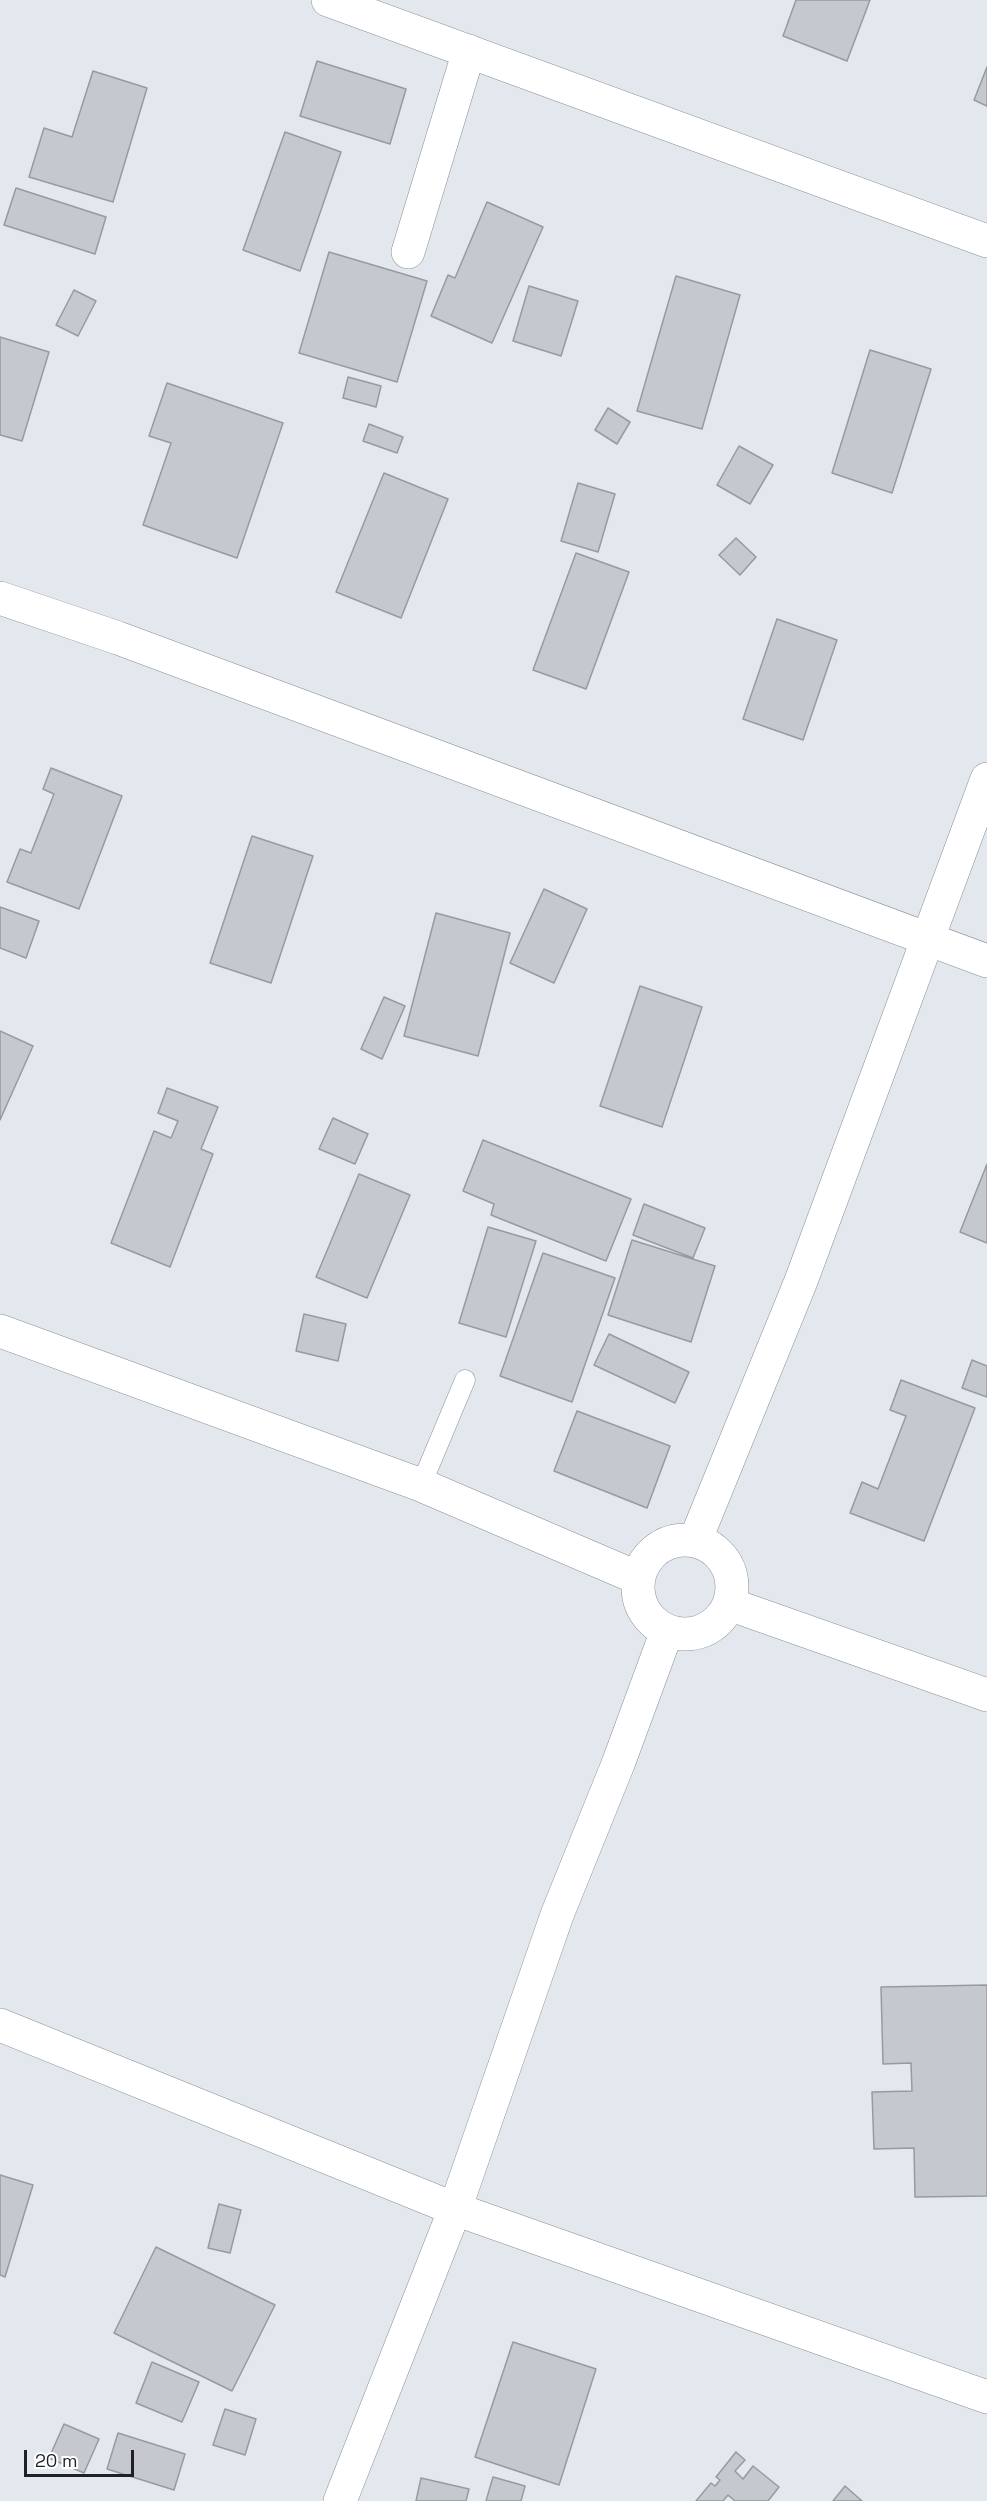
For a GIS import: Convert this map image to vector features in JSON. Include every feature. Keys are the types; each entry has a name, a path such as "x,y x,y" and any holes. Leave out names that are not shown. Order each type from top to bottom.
{"street":[{"path":"328,0 987,241"},
{"path":"408,252 469,51"},
{"path":"0,598 129,642 987,961"},
{"path":"695,1540 801,1281 987,779"},
{"path":"0,1331 421,1485 638,1578"},
{"path":"676,1540 695,1540 710,1547 723,1558 731,1581 729,1604 719,1620 704,1631 685,1634 667,1631 651,1621 642,1608 637,1593 638,1578 645,1560 658,1547 676,1540"},
{"path":"729,1604 987,1695"},
{"path":"340,2501 454,2209 557,1915 618,1764 667,1631"},
{"path":"0,2025 454,2209 987,2397"}],"lane":[{"path":"421,1485 465,1380"}],"building":[{"path":"796,0 870,0 847,61 783,36"},
{"path":"317,61 406,89 390,144 300,116"},
{"path":"987,67 987,106 974,100"},
{"path":"93,71 147,88 113,202 29,177 44,128 72,137"},
{"path":"285,132 341,152 300,271 243,250"},
{"path":"16,188 106,217 95,254 4,225"},
{"path":"487,202 543,227 492,343 431,316 448,275 455,278"},
{"path":"329,252 427,281 397,382 299,353"},
{"path":"676,276 740,295 702,429 637,411"},
{"path":"529,286 578,301 561,356 513,341"},
{"path":"74,290 96,301 78,336 56,325"},
{"path":"0,337 49,352 22,441 0,435"},
{"path":"870,350 931,369 892,493 832,473"},
{"path":"348,377 381,386 376,407 343,398"},
{"path":"167,383 283,423 237,558 143,525 171,443 149,436"},
{"path":"608,408 630,422 617,444 595,430"},
{"path":"369,424 403,437 397,453 363,441"},
{"path":"739,446 773,465 750,504 717,485"},
{"path":"384,473 448,499 401,618 336,592"},
{"path":"578,483 615,494 598,552 561,541"},
{"path":"736,538 756,557 740,575 719,555"},
{"path":"576,553 629,572 586,689 533,670"},
{"path":"777,619 837,640 803,740 743,719"},
{"path":"51,768 122,796 79,909 7,882 20,849 31,853 54,794 43,789"},
{"path":"252,836 313,856 271,983 210,963"},
{"path":"544,889 587,909 554,983 510,963"},
{"path":"0,907 39,921 26,958 0,948"},
{"path":"436,913 510,933 478,1056 404,1036"},
{"path":"640,986 702,1007 662,1127 600,1106"},
{"path":"384,997 405,1006 382,1059 361,1049"},
{"path":"0,1031 33,1046 0,1120"},
{"path":"167,1088 218,1107 201,1149 213,1154 170,1267 111,1243 154,1131 171,1138 178,1121 158,1113"},
{"path":"333,1118 368,1134 355,1164 319,1149"},
{"path":"483,1140 631,1199 606,1261 491,1215 494,1204 463,1191"},
{"path":"987,1164 987,1243 960,1232"},
{"path":"359,1174 410,1195 367,1298 316,1277"},
{"path":"644,1204 705,1228 693,1258 633,1235"},
{"path":"488,1227 536,1241 506,1337 459,1323"},
{"path":"632,1240 715,1266 691,1342 608,1315"},
{"path":"543,1253 615,1278 572,1402 500,1376"},
{"path":"304,1314 346,1324 338,1361 296,1351"},
{"path":"609,1334 689,1372 675,1403 594,1365"},
{"path":"972,1360 987,1366 987,1397 962,1388"},
{"path":"901,1380 975,1408 924,1541 850,1513 862,1482 878,1489 906,1416 890,1410"},
{"path":"577,1411 670,1446 647,1508 554,1471"},
{"path":"987,1985 987,2196 915,2197 914,2148 874,2149 872,2092 912,2091 911,2063 883,2064 881,1987"},
{"path":"0,2175 33,2185 5,2277 0,2275"},
{"path":"219,2204 241,2210 230,2253 208,2248"},
{"path":"156,2247 275,2305 232,2391 114,2333"},
{"path":"513,2342 596,2369 559,2485 475,2457"},
{"path":"152,2362 199,2382 182,2422 136,2403"},
{"path":"225,2409 256,2419 245,2455 213,2445"},
{"path":"64,2424 99,2439 84,2473 49,2458"},
{"path":"118,2433 185,2454 174,2490 107,2469"},
{"path":"736,2452 745,2460 735,2471 743,2479 753,2466 779,2487 768,2501 735,2501 728,2495 723,2501 696,2501 711,2483 715,2486 720,2480 716,2477"},
{"path":"493,2477 525,2486 521,2501 486,2501"},
{"path":"421,2478 469,2489 466,2501 416,2501"},
{"path":"845,2486 862,2501 833,2501"}]}
